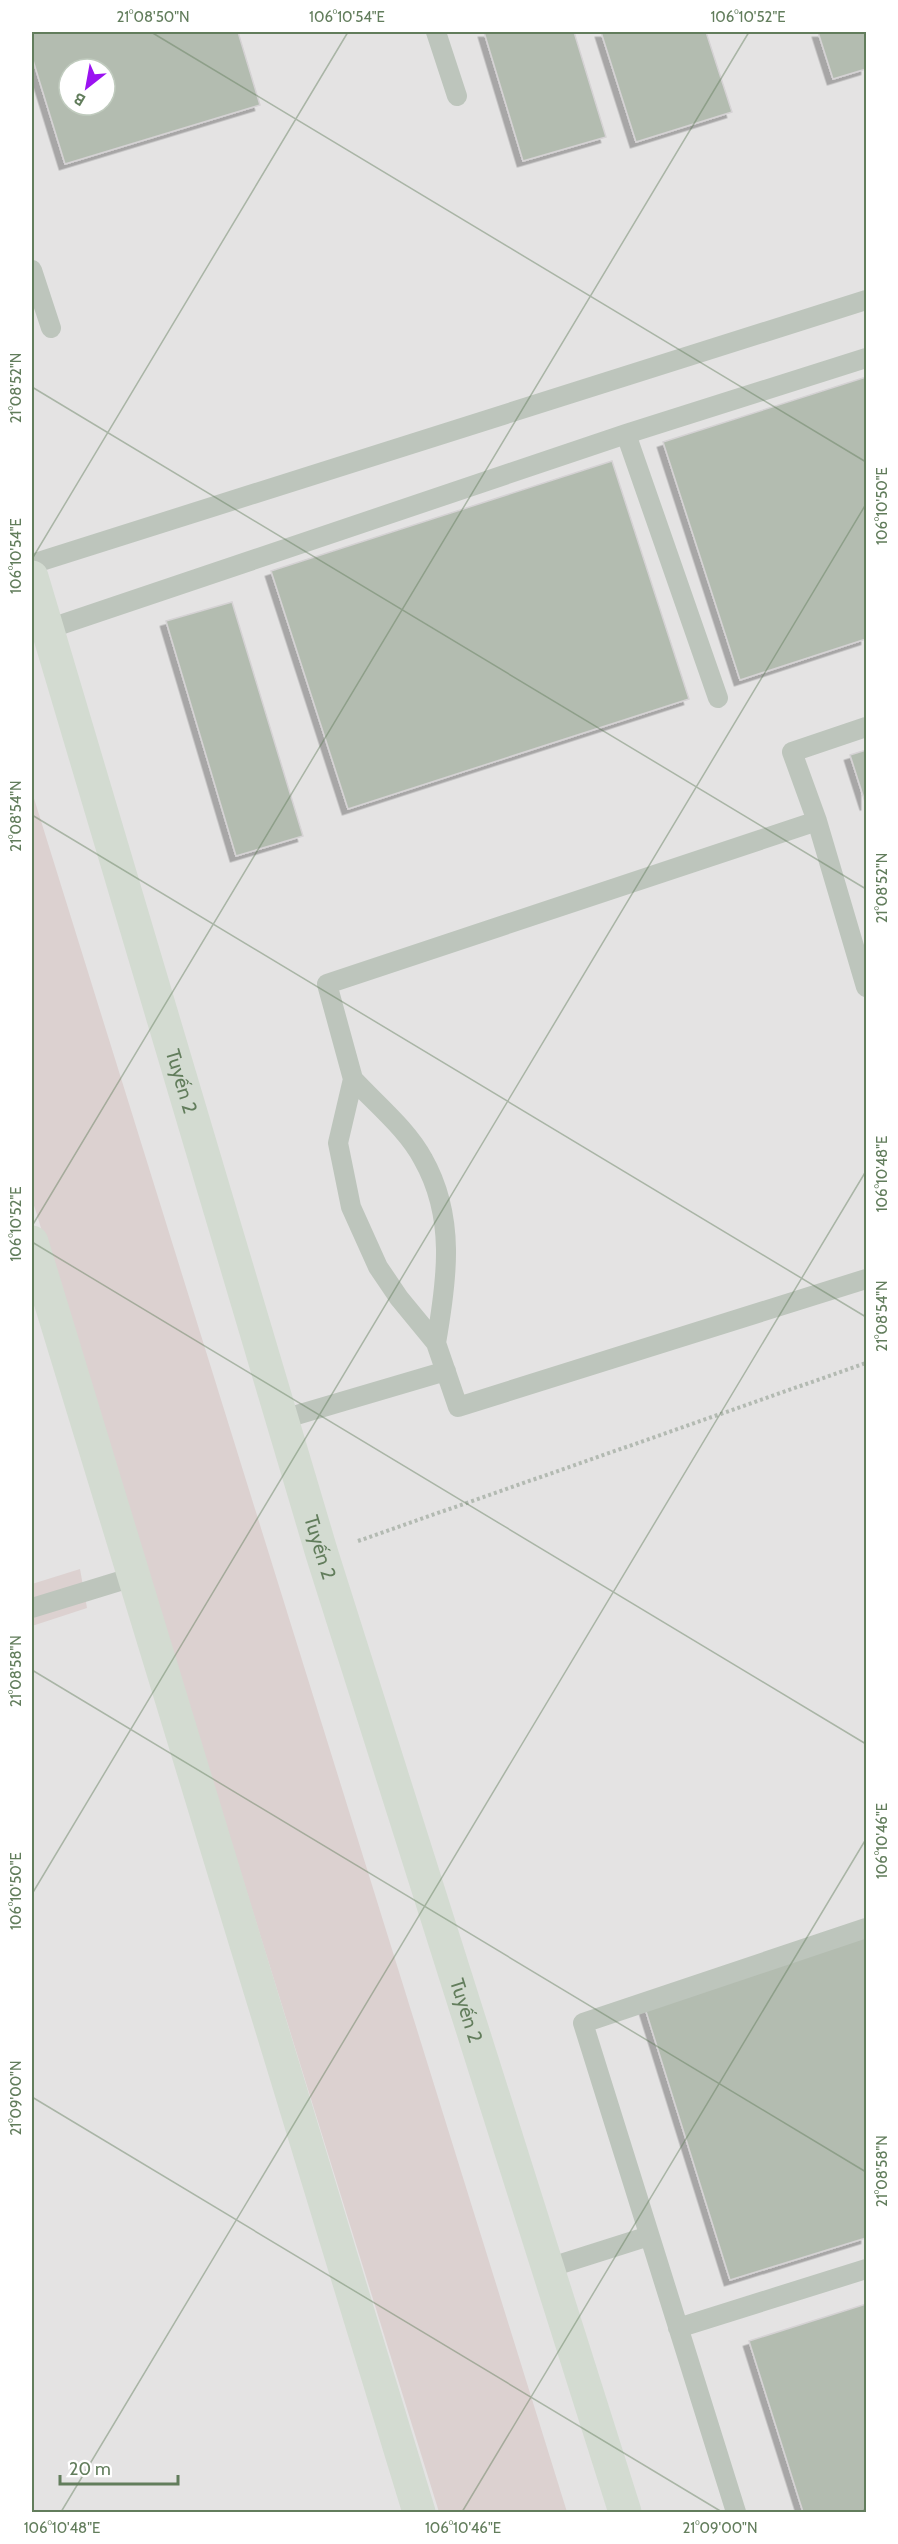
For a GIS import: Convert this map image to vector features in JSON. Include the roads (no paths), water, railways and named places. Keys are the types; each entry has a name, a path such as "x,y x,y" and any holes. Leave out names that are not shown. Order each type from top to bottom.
{"main road":[{"name":"Tuyến 2","path":"32,577 322,1554 626,2512"},
{"path":"32,1242 419,2512"}],"lane":[{"path":"436,32 457,96"},
{"path":"32,270 51,328"},
{"path":"32,564 867,300"},
{"path":"48,628 626,434 867,358"},
{"path":"626,434 718,698"},
{"path":"867,727 792,752 816,821 867,987"},
{"path":"436,1343 448,1260 445,1221 439,1195 423,1158 353,1079 327,984 816,821"},
{"path":"353,1079 338,1143 351,1207 378,1267 399,1298 436,1343 458,1407 867,1279"},
{"path":"282,1419 446,1371"},
{"path":"32,1608 133,1577"},
{"path":"736,2512 583,2023 867,1928"},
{"path":"548,2268 649,2236"},
{"path":"678,2328 867,2269"}]}
